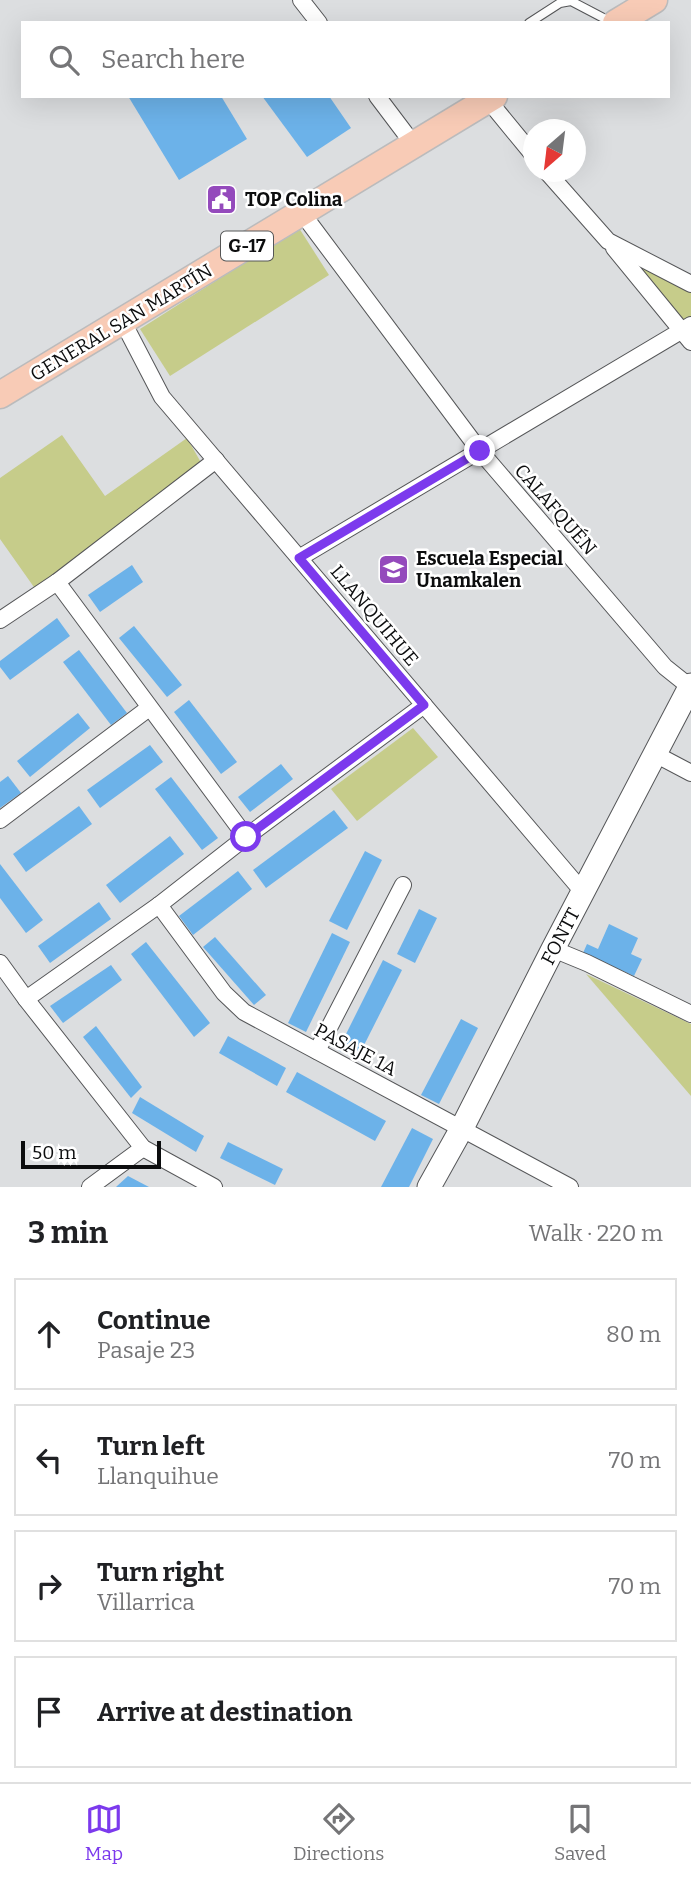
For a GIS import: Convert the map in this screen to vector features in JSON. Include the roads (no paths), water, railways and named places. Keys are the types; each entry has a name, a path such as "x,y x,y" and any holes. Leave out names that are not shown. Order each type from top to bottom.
{"main road":[{"path":"617,21 654,0"},
{"name":"GENERAL SAN MARTÍN","path":"0,395 491,98"},
{"name":"FONTT","path":"429,1187 462,1129 691,686"}],"street":[{"path":"301,0 317,21"},
{"path":"379,98 414,145"},
{"path":"491,98 523,141"},
{"path":"299,558 688,333 556,182"},
{"name":"CALAFQUÉN","path":"302,213 480,451 665,667 691,686"},
{"path":"608,241 691,284"},
{"name":"LLANQUIHUE","path":"123,322 162,397 583,892"},
{"path":"0,620 57,582 216,460"},
{"path":"57,582 246,837"},
{"path":"26,999 159,905 424,705"},
{"path":"0,820 149,708"},
{"path":"655,754 691,773"},
{"path":"317,1051 403,885"},
{"name":"PASAJE 1A","path":"159,905 215,983 233,1003 256,1019 569,1187"},
{"path":"553,949 691,1014"},
{"path":"0,963 143,1148 214,1187"},
{"path":"90,1187 143,1148"}],"lane":[{"path":"532,21 560,3 571,1 610,21"}],"place":[{"name":"TOP Colina","path":"222,199"},
{"name":"Escuela Especial Unamkalen","path":"393,569"}]}
